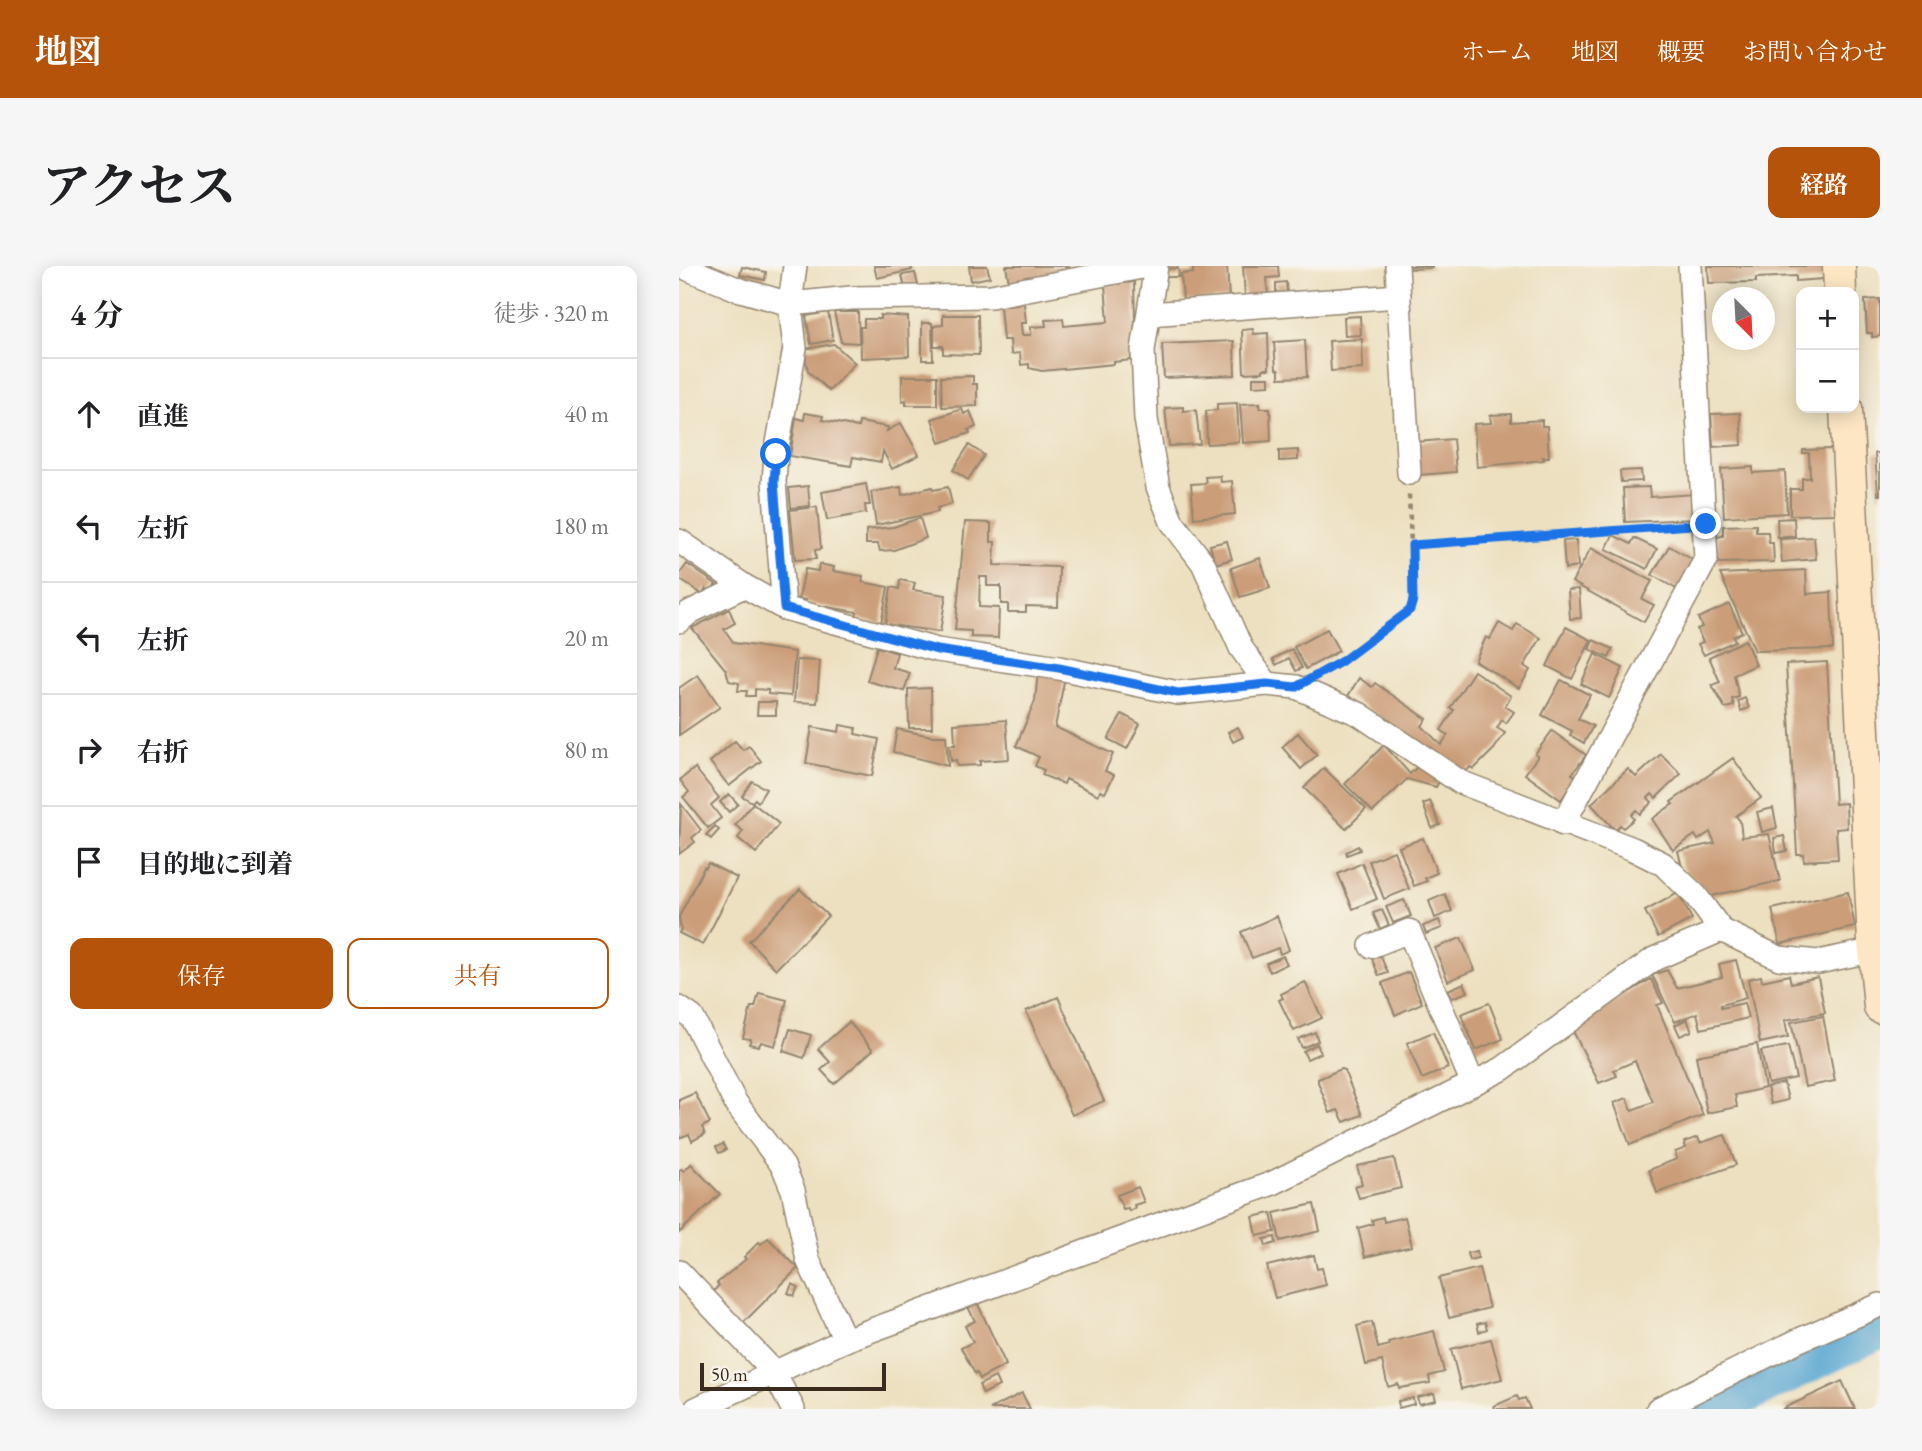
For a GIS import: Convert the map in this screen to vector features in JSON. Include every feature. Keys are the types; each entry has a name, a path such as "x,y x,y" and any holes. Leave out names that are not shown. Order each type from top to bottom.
{"street":[{"path":"681,266 737,289 790,304 851,298 991,296 1147,266"},
{"path":"784,608 774,482 776,454 795,348 790,304 795,266"},
{"path":"1156,266 1143,350 1146,419 1158,487 1172,522 1203,563 1241,648 1267,684"},
{"path":"1397,266 1409,473"},
{"path":"1563,824 1706,559 1690,266"},
{"path":"1839,266 1840,287"},
{"path":"1149,314 1399,296"},
{"path":"1846,413 1880,1007"},
{"path":"679,541 744,586 784,608 937,650 1059,668 1178,693 1267,684 1296,687 1359,715 1460,782 1633,849 1663,864 1696,896 1721,930 1779,958 1818,962 1877,944"},
{"path":"679,621 690,612 744,586"},
{"path":"696,1409 773,1371 845,1340 1273,1183 1502,1069 1654,959 1721,930"},
{"path":"1371,946 1409,931 1473,1084"},
{"path":"679,1008 692,1017 734,1102 783,1166 793,1190 808,1260 845,1340"},
{"path":"679,1272 773,1371 793,1409"},
{"path":"1658,1409 1797,1341 1880,1305"}],"path":[{"path":"1296,687 1342,661 1410,610 1413,600 1409,473"},
{"path":"1412,545 1706,524"}],"building":[{"path":"874,266 911,266 912,270 877,278"},
{"path":"969,266 987,266 990,277 971,281"},
{"path":"1006,266 1069,266 1070,272 1009,282"},
{"path":"1227,266 1229,298 1183,301 1181,274 1193,273 1193,268"},
{"path":"1243,266 1278,266 1279,277 1267,278 1268,295 1245,297"},
{"path":"1406,266 1432,266 1432,268 1406,269"},
{"path":"1708,266 1823,266 1824,279 1796,281 1796,276 1756,278 1756,282 1709,283"},
{"path":"742,267 766,272 765,280 740,275"},
{"path":"1178,268 1179,277 1161,277 1161,269"},
{"path":"915,273 918,285 905,288 902,275"},
{"path":"1134,282 1135,321 1131,360 1042,371 1029,368 1029,364 1021,365 1020,353 1011,354 1010,340 1003,340 1000,306 1024,303 1026,323 1021,323 1022,335 1031,335 1031,327 1046,326 1045,320 1063,319 1064,326 1108,322 1105,285"},
{"path":"1286,282 1287,294 1276,295 1276,283"},
{"path":"1880,299 1880,336 1872,337 1872,333 1867,333 1865,300"},
{"path":"828,312 833,340 811,344 806,316"},
{"path":"834,312 858,312 859,343 841,342"},
{"path":"880,315 908,317 909,356 861,358 860,327 864,327 864,319 880,319"},
{"path":"943,315 978,315 979,355 943,354 943,346 934,346 934,326 943,325"},
{"path":"1360,316 1361,335 1345,336 1344,317"},
{"path":"922,323 932,323 933,360 922,360"},
{"path":"1253,329 1254,334 1268,333 1269,369 1244,373 1242,330"},
{"path":"1362,339 1363,369 1331,371 1329,341"},
{"path":"1305,340 1307,377 1279,378 1274,342"},
{"path":"1234,341 1235,375 1164,378 1162,344"},
{"path":"834,344 855,363 829,391 808,371 804,349"},
{"path":"902,376 937,376 937,405 906,405 906,400 902,401"},
{"path":"973,376 973,384 977,384 977,406 942,407 941,377"},
{"path":"1253,377 1269,377 1269,385 1253,386"},
{"path":"1237,403 1239,442 1207,444 1206,411 1217,410 1217,404"},
{"path":"1260,403 1260,408 1270,408 1271,441 1243,443 1240,404"},
{"path":"1183,407 1183,411 1196,410 1200,444 1169,446 1165,408"},
{"path":"962,409 964,414 970,411 976,427 968,430 970,433 940,443 932,419"},
{"path":"805,413 823,416 822,420 858,427 859,422 888,427 887,431 901,423 919,455 892,469 883,451 881,462 853,457 851,466 790,456 796,418 804,420"},
{"path":"1740,413 1742,445 1713,447 1711,414"},
{"path":"1511,414 1511,422 1542,420 1542,426 1547,426 1549,457 1543,457 1544,460 1477,467 1474,424 1491,423 1490,415"},
{"path":"1453,439 1456,472 1419,475 1416,442"},
{"path":"969,445 984,455 968,480 953,470"},
{"path":"1831,449 1835,514 1790,515 1790,489 1802,489 1802,478 1810,478 1809,453 1803,453 1803,450"},
{"path":"1298,450 1298,460 1279,461 1279,451"},
{"path":"1875,453 1880,453 1880,495 1878,495"},
{"path":"1753,467 1753,473 1785,471 1787,513 1724,517 1721,469"},
{"path":"1641,470 1642,481 1621,482 1620,471"},
{"path":"1220,476 1221,482 1232,481 1235,514 1194,518 1191,484 1206,483 1205,477"},
{"path":"866,484 870,505 865,505 866,513 827,520 822,492"},
{"path":"808,486 810,506 791,508 789,488"},
{"path":"901,487 902,495 932,487 933,490 948,487 952,504 937,508 938,512 876,525 871,492"},
{"path":"1649,487 1650,497 1695,494 1696,519 1625,522 1623,488"},
{"path":"817,507 821,549 815,550 816,559 795,560 790,510"},
{"path":"920,518 926,538 894,550 880,551 878,544 866,544 866,530 893,527"},
{"path":"1794,518 1795,536 1778,538 1777,519"},
{"path":"965,522 991,523 991,542 995,542 994,565 1059,567 1058,607 1026,606 1026,612 1008,612 1008,604 1001,604 1001,586 987,586 987,577 980,577 979,607 999,608 998,638 971,637 971,631 955,630"},
{"path":"1756,525 1756,532 1768,532 1769,543 1773,543 1774,562 1717,563 1717,537 1723,536 1723,526"},
{"path":"1613,535 1631,544 1634,538 1657,549 1647,569 1606,549"},
{"path":"1814,537 1816,559 1782,562 1780,539"},
{"path":"1576,540 1578,567 1565,569 1563,541"},
{"path":"1227,541 1232,559 1215,564 1210,545"},
{"path":"1669,546 1695,561 1678,590 1652,575"},
{"path":"1591,548 1652,581 1642,599 1654,605 1644,622 1572,582"},
{"path":"1260,558 1270,588 1240,597 1231,568"},
{"path":"687,564 716,584 710,592 706,588 702,594 679,579"},
{"path":"819,564 834,567 833,571 863,576 862,582 888,587 881,623 856,618 857,612 805,603 806,600 799,599 805,569 818,571"},
{"path":"1806,570 1807,594 1831,592 1833,649 1755,651 1720,574"},
{"path":"900,580 915,583 913,590 946,595 940,632 885,624 891,587 899,589"},
{"path":"1579,589 1581,618 1570,619 1568,590"},
{"path":"1729,604 1742,632 1733,636 1735,641 1704,655 1698,644 1703,642 1697,629 1702,627 1698,618"},
{"path":"729,609 735,623 724,629 734,643 795,652 791,696 768,694 768,690 755,689 755,696 746,696 747,691 738,691 739,683 729,681 726,670 692,628"},
{"path":"1499,623 1513,631 1517,624 1541,638 1524,666 1530,670 1519,688 1475,661 1486,637 1490,639"},
{"path":"1566,627 1591,640 1572,679 1547,666"},
{"path":"1327,629 1339,651 1306,669 1294,647"},
{"path":"1593,640 1613,649 1609,658 1589,649"},
{"path":"1745,640 1756,665 1734,675 1739,697 1732,699 1734,706 1725,708 1712,685 1720,682 1709,657"},
{"path":"877,647 897,653 893,668 910,673 904,691 867,681"},
{"path":"1292,649 1302,668 1296,671 1289,658 1276,665 1273,659"},
{"path":"1595,654 1623,668 1609,698 1581,684"},
{"path":"797,660 820,661 817,703 794,702"},
{"path":"1827,662 1835,804 1846,803 1847,828 1836,829 1838,859 1804,861 1803,854 1797,854 1786,664"},
{"path":"1038,671 1065,677 1055,727 1113,754 1105,771 1114,775 1105,793 1100,791 1098,795 1066,779 1064,784 1042,775 1044,770 1035,766 1039,757 1016,746 1035,701"},
{"path":"1474,671 1511,696 1505,706 1514,712 1506,723 1502,720 1497,728 1505,733 1494,749 1474,769 1470,767 1466,772 1348,696 1359,678 1372,687 1375,683 1427,719 1422,726 1441,745 1448,735 1441,730 1454,710 1450,708"},
{"path":"698,675 720,707 679,735 679,688"},
{"path":"1561,680 1590,695 1578,719 1593,726 1584,743 1570,735 1572,731 1542,715"},
{"path":"931,688 932,728 909,728 908,689"},
{"path":"1745,698 1749,708 1741,711 1738,701"},
{"path":"758,702 776,702 776,715 757,715"},
{"path":"1122,714 1140,724 1127,749 1108,739"},
{"path":"1006,720 1009,759 957,766 956,760 951,761 949,745 955,745 954,724"},
{"path":"840,725 856,728 855,734 879,739 872,776 806,763 812,727 839,732"},
{"path":"1238,727 1243,737 1233,742 1228,732"},
{"path":"897,729 931,736 946,736 948,766 893,752"},
{"path":"1552,731 1586,755 1572,774 1577,777 1561,800 1525,774 1538,756 1535,754"},
{"path":"1298,733 1317,755 1301,769 1282,747"},
{"path":"735,741 743,750 749,746 761,761 729,786 710,762"},
{"path":"1384,745 1410,774 1419,765 1441,778 1436,787 1407,779 1373,812 1345,784"},
{"path":"1661,754 1681,774 1656,798 1652,794 1648,798 1652,802 1640,814 1636,810 1631,815 1634,819 1623,828 1620,825 1615,830 1591,804 1628,769 1636,777"},
{"path":"1733,758 1761,798 1736,816 1740,821 1742,837 1769,834 1780,881 1711,896 1682,867 1678,851 1715,843 1710,832 1698,840 1695,835 1673,850 1652,819 1673,804 1671,802"},
{"path":"695,768 719,798 711,805 721,818 708,828 683,797 689,792 680,780"},
{"path":"1324,768 1366,809 1346,829 1304,788"},
{"path":"752,781 766,789 758,802 755,799 752,802 742,796"},
{"path":"729,794 738,804 729,812 720,802"},
{"path":"1430,801 1440,825 1432,828 1423,804"},
{"path":"753,803 779,824 756,853 738,838 743,831 735,825"},
{"path":"681,804 701,830 692,838 695,842 679,854"},
{"path":"1773,808 1777,828 1762,832 1757,812"},
{"path":"715,826 719,830 711,839 706,835"},
{"path":"1784,836 1787,851 1776,853 1774,838"},
{"path":"1423,838 1437,873 1414,886 1399,847"},
{"path":"1358,846 1360,850 1347,855 1346,852"},
{"path":"1394,851 1409,889 1384,899 1369,861"},
{"path":"708,863 737,878 703,945 679,933 679,917"},
{"path":"1362,863 1377,899 1353,909 1338,874"},
{"path":"800,889 828,916 776,969 749,941"},
{"path":"1848,892 1855,927 1780,944 1772,909"},
{"path":"1678,893 1692,919 1658,937 1645,911"},
{"path":"1445,894 1452,911 1435,918 1429,901"},
{"path":"1404,900 1411,916 1393,923 1386,907"},
{"path":"1382,910 1389,925 1380,929 1373,913"},
{"path":"1277,916 1289,950 1280,954 1278,948 1252,958 1241,932"},
{"path":"1439,920 1442,928 1426,934 1423,926"},
{"path":"1461,938 1475,970 1448,981 1435,948"},
{"path":"1380,955 1388,973 1379,976 1372,959"},
{"path":"1283,956 1287,964 1270,972 1266,963"},
{"path":"1736,960 1746,998 1721,1005 1721,1008 1744,1003 1748,1018 1701,1029 1697,1013 1675,1022 1652,975 1667,970 1677,988 1722,977 1719,964"},
{"path":"1409,972 1422,1003 1395,1015 1382,983"},
{"path":"1789,975 1791,983 1818,977 1825,1013 1785,1020 1788,1037 1760,1043 1748,979 1761,976 1762,981"},
{"path":"1651,979 1663,1003 1657,1005 1703,1115 1630,1145 1614,1103 1627,1098 1632,1110 1653,1102 1635,1061 1614,1070 1617,1076 1599,1083 1573,1031 1601,1009"},
{"path":"1305,982 1322,1018 1294,1031 1279,1000 1283,998 1281,994"},
{"path":"1464,983 1468,992 1452,998 1448,990"},
{"path":"759,993 787,1000 775,1046 761,1042 759,1046 749,1044 751,1039 743,1038 751,1007 755,1007"},
{"path":"1058,997 1104,1101 1072,1115 1026,1011"},
{"path":"1489,1003 1503,1039 1476,1050 1461,1014"},
{"path":"1823,1016 1835,1081 1805,1087 1791,1022"},
{"path":"1687,1019 1692,1031 1680,1036 1675,1025"},
{"path":"849,1022 873,1050 834,1084 821,1070 830,1062 818,1049"},
{"path":"790,1029 811,1035 804,1058 783,1051"},
{"path":"1315,1032 1318,1041 1302,1048 1298,1039"},
{"path":"1433,1032 1448,1068 1422,1079 1407,1043"},
{"path":"1317,1044 1321,1053 1307,1059 1303,1051"},
{"path":"1757,1044 1765,1088 1735,1095 1737,1107 1707,1113 1696,1056"},
{"path":"1788,1046 1796,1078 1768,1084 1761,1051"},
{"path":"1344,1070 1362,1115 1344,1122 1338,1110 1330,1113 1318,1082 1318,1079"},
{"path":"1784,1083 1788,1100 1771,1104 1767,1087"},
{"path":"695,1093 710,1123 702,1127 705,1134 692,1141 689,1134 679,1138 679,1100"},
{"path":"1725,1135 1736,1165 1657,1193 1649,1170 1677,1159 1675,1152 1686,1148 1684,1142 1698,1137 1700,1143"},
{"path":"723,1144 726,1150 719,1153 716,1147"},
{"path":"1394,1158 1401,1188 1359,1198 1355,1186 1362,1184 1357,1166"},
{"path":"691,1164 720,1194 679,1233 679,1171 684,1171"},
{"path":"1138,1187 1144,1202 1134,1205 1135,1208 1129,1211 1128,1208 1123,1209 1117,1195"},
{"path":"1314,1204 1320,1231 1280,1241 1274,1213"},
{"path":"1271,1213 1275,1232 1257,1236 1253,1217"},
{"path":"1383,1217 1384,1222 1405,1217 1412,1246 1365,1257 1358,1228 1373,1224 1372,1220"},
{"path":"1275,1237 1276,1243 1266,1246 1264,1239"},
{"path":"768,1238 798,1268 743,1323 713,1292 719,1285 717,1283 746,1259 744,1257 759,1242 761,1244"},
{"path":"1477,1251 1478,1258 1469,1260 1467,1253"},
{"path":"1314,1255 1317,1269 1322,1268 1326,1285 1275,1298 1267,1266"},
{"path":"1479,1268 1489,1308 1449,1318 1439,1278"},
{"path":"792,1284 798,1287 794,1296 788,1293"},
{"path":"976,1300 1006,1365 980,1379 961,1348 973,1342 965,1326 975,1321 967,1305"},
{"path":"1372,1322 1378,1348 1389,1345 1388,1342 1434,1331 1444,1372 1429,1376 1430,1383 1388,1387 1382,1361 1366,1365 1357,1326"},
{"path":"1485,1322 1487,1329 1479,1332 1477,1324"},
{"path":"1491,1339 1502,1379 1461,1389 1451,1349"},
{"path":"995,1377 999,1386 983,1394 979,1385"},
{"path":"1842,1381 1855,1409 1782,1409"},
{"path":"1022,1393 1030,1409 990,1409"},
{"path":"1434,1393 1436,1400 1419,1404 1417,1397"},
{"path":"1517,1396 1519,1400 1525,1398 1530,1409 1495,1409 1494,1406"},
{"path":"1413,1398 1414,1404 1399,1408 1398,1401"}],"waterway":[{"path":"1707,1409 1880,1325"}],"route":[{"path":"776,454 774,482 784,608 937,650 1059,668 1178,693 1267,684 1296,687 1342,661 1410,610 1413,600 1412,545 1706,524"}]}
